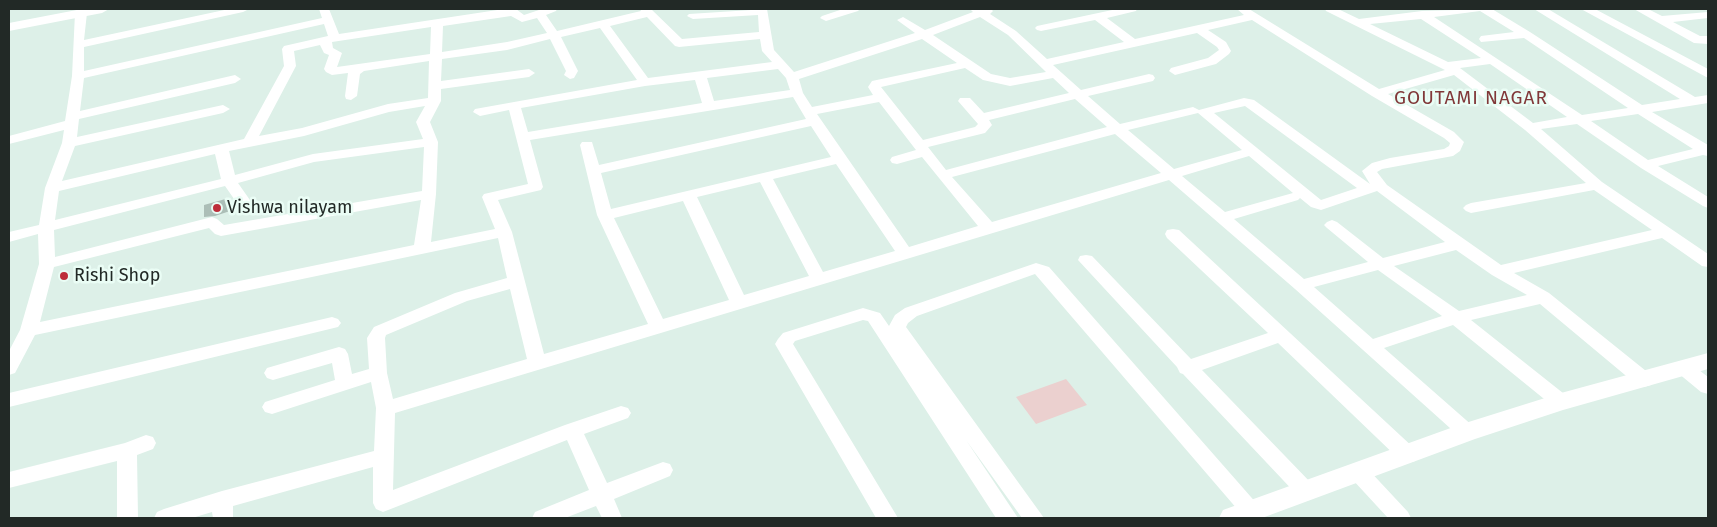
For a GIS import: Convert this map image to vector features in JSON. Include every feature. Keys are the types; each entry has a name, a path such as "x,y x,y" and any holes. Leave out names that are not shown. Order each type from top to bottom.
{"main road":[{"path":"9,23 102,9"},
{"path":"9,27 83,11"},
{"path":"1241,515 1467,432 1561,402 1708,361"}],"street":[{"path":"78,44 243,9"},
{"path":"249,142 290,66 288,49 330,38 438,24 511,10 522,19 552,9"},
{"path":"826,18 854,9"},
{"path":"1041,28 1132,9"},
{"path":"1242,9 1377,93 1449,135 1457,142 1455,148 1448,153 1390,162 1377,166 1370,171 1368,181"},
{"path":"1330,9 1451,68 1530,127 1597,185 1708,262"},
{"path":"1359,22 1476,9"},
{"path":"1484,9 1642,111 1707,150"},
{"path":"1540,9 1692,101"},
{"path":"1587,9 1708,74"},
{"path":"1640,9 1698,40 1708,40"},
{"path":"1679,9 1708,26"},
{"path":"792,77 925,34 984,10 1045,62 1078,95 1120,128 1170,174 1301,285 1467,432"},
{"path":"9,368 46,264 46,228 52,188 69,143 78,76 78,44 83,11"},
{"path":"78,76 326,14 330,38 328,50 336,53 330,69 338,71 507,46 603,24 647,11 690,54"},
{"path":"693,16 763,11 768,51 792,77 797,93 839,160 905,253"},
{"path":"539,13 554,35 572,71 570,75"},
{"path":"1422,14 1493,60 1646,165 1708,203"},
{"path":"1660,20 1708,15"},
{"path":"1097,16 1134,44"},
{"path":"1045,62 1256,16"},
{"path":"903,20 988,77 1004,81 1056,74"},
{"path":"422,248 429,194 430,142 423,122 434,100 438,24"},
{"path":"603,24 645,82"},
{"path":"1176,71 1212,61 1225,51 1222,45 1200,29"},
{"path":"1485,39 1525,34"},
{"path":"679,43 765,35"},
{"path":"1377,93 1451,68 1493,60"},
{"path":"966,64 876,84 874,87 943,175 988,228"},
{"path":"480,112 645,82 781,65"},
{"path":"351,96 356,69"},
{"path":"436,86 529,73"},
{"path":"700,74 709,106"},
{"path":"981,118 1149,78"},
{"path":"9,140 71,120 234,79"},
{"path":"522,137 797,93"},
{"path":"594,170 882,97"},
{"path":"1530,127 1642,111 1708,99"},
{"path":"52,188 220,148 304,132 388,108 434,100"},
{"path":"897,160 923,148 980,130 985,125 965,101"},
{"path":"1368,181 1321,205 1316,204 1204,112 1244,102 1249,103 1368,181 1382,188 1498,271 1542,297 1644,380"},
{"path":"514,105 536,187 489,197 504,232 537,364"},
{"path":"69,143 223,109"},
{"path":"943,175 1120,128 1193,111"},
{"path":"9,237 313,158 430,142"},
{"path":"587,145 605,215 658,327"},
{"path":"220,148 229,180 244,203"},
{"path":"1646,165 1707,150"},
{"path":"386,408 1246,153"},
{"path":"605,215 839,160"},
{"path":"764,177 819,279"},
{"path":"1470,208 1597,185"},
{"path":"46,264 212,222 221,231 429,194"},
{"path":"688,195 739,303"},
{"path":"1221,218 1293,197"},
{"path":"1332,225 1380,264 1456,318 1561,402"},
{"path":"20,338 422,248 504,232"},
{"path":"1498,271 1665,232"},
{"path":"1173,234 1408,455"},
{"path":"1301,285 1458,244"},
{"path":"1086,260 1186,368 1306,492"},
{"path":"1034,518 899,333 897,326 900,319 911,312 1036,268 1043,271 1241,515"},
{"path":"517,281 462,297 380,331 376,338 378,373 386,408 383,503 621,413"},
{"path":"1370,346 1456,318 1542,297"},
{"path":"887,518 784,344 789,337 863,314 874,317 1007,518"},
{"path":"9,400 332,323"},
{"path":"1186,368 1282,335"},
{"path":"273,373 339,354 344,384"},
{"path":"1684,368 1708,387"},
{"path":"272,407 378,373"},
{"path":"572,430 612,518"},
{"path":"9,480 136,446 128,518"},
{"path":"164,518 222,509 384,456"},
{"path":"542,518 663,470"},
{"path":"1359,473 1400,518"}],"shaded area":[{"path":"1066,379 1087,405 1036,424 1016,397"}],"building":[{"name":"Vishwa nilayam","path":"229,198 230,211 204,217 204,205"}],"place":[{"name":"Vishwa nilayam","path":"217,208"},
{"name":"Rishi Shop","path":"64,276"}],"district":[{"name":"GOUTAMI NAGAR","path":"1471,99"}]}
